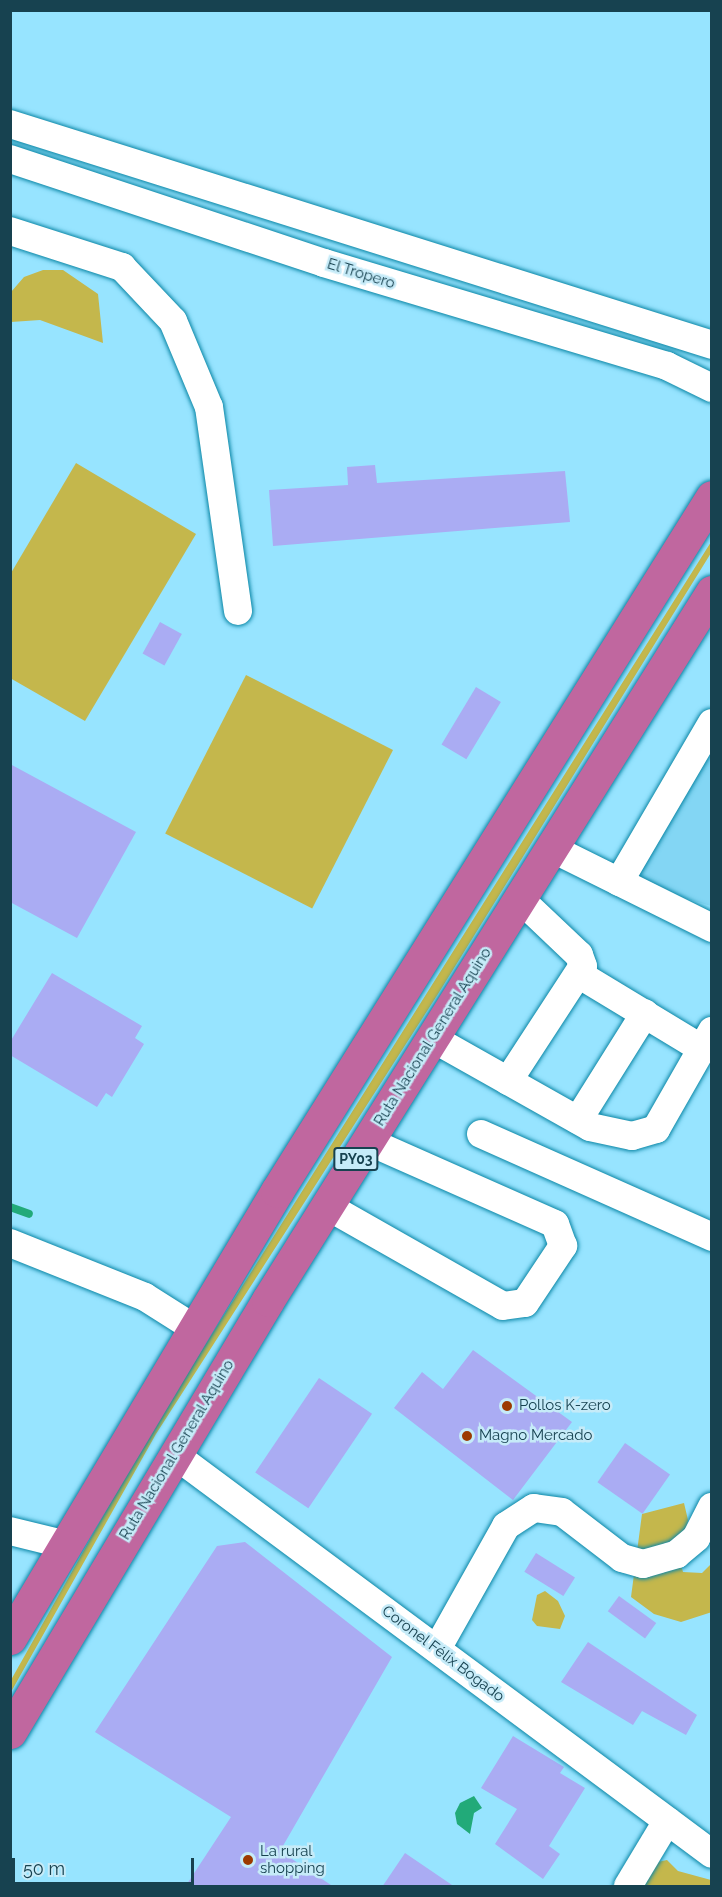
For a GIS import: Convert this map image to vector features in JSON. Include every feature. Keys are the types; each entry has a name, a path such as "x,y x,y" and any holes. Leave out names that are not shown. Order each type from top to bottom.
{"highway":[{"path":"10,1638 63,1544 194,1328 711,498"},
{"name":"Ruta Nacional General Aquino","path":"10,1732 327,1206 711,592"}],"street":[{"path":"10,124 711,345"},
{"name":"El Tropero","path":"10,159 324,263 667,366 711,388"},
{"path":"10,231 122,267 173,321 209,407 238,611"},
{"path":"619,882 711,723"},
{"path":"551,848 711,928"},
{"path":"508,1081 580,975 579,955 519,898"},
{"path":"432,1038 578,1120 616,1135 656,1129 707,1040 645,1013 580,975"},
{"path":"578,1120 645,1013"},
{"path":"481,1134 711,1237"},
{"path":"327,1206 503,1306 525,1303 564,1246 555,1224 368,1141"},
{"path":"10,1243 145,1297 194,1328"},
{"name":"Coronel Félix Bogado","path":"175,1455 711,1854"},
{"path":"437,1649 506,1526 534,1508 562,1512 622,1558 643,1564 677,1554 696,1538 711,1507"},
{"path":"10,1531 63,1544"},
{"path":"628,1887 668,1821"}],"shaded area":[{"path":"43,270 63,270 98,294 103,343 40,320 11,322 11,292 24,277"},
{"path":"76,463 196,534 85,721 10,678 11,573"},
{"path":"711,542 711,553 438,994 156,1434 11,1692 11,1680 151,1431"},
{"path":"246,675 393,750 312,909 165,834"},
{"path":"711,712 711,906 615,877"},
{"path":"684,1503 688,1520 681,1565 683,1572 702,1573 711,1564 712,1612 681,1622 654,1614 631,1597 642,1514"},
{"path":"545,1591 558,1601 565,1616 560,1629 537,1626 532,1620 537,1595"},
{"path":"474,1796 482,1808 474,1813 470,1834 457,1824 455,1813 460,1803"},
{"path":"667,1860 678,1871 711,1880 711,1886 629,1886 653,1863"}],"building":[{"path":"375,465 377,483 565,471 570,522 273,546 269,490 348,485 347,467"},
{"path":"160,622 182,634 164,666 143,653"},
{"path":"476,687 501,702 466,759 441,744"},
{"path":"10,764 136,832 77,938 10,902"},
{"path":"52,973 142,1026 135,1038 144,1044 112,1097 106,1093 97,1107 10,1055 10,1042"},
{"path":"473,1350 572,1422 513,1500 394,1408 422,1372 443,1389"},
{"path":"319,1378 372,1414 308,1508 255,1473"},
{"name":"Pollos K-zero","path":"625,1443 670,1475 643,1514 597,1482"},
{"path":"245,1542 392,1657 280,1851 334,1887 185,1887 231,1817 95,1732 217,1546"},
{"path":"536,1553 575,1577 563,1596 524,1572"},
{"path":"619,1596 656,1623 645,1638 608,1611"},
{"path":"588,1642 697,1715 686,1735 642,1711 633,1725 561,1682"},
{"path":"513,1736 564,1767 560,1773 585,1788 549,1846 560,1854 543,1879 495,1844 517,1809 481,1788"},
{"path":"405,1853 455,1887 382,1887"}],"waterway":[{"path":"10,1207 29,1214"}],"place":[{"name":"Pollos K-zero","path":"507,1406"},
{"name":"Magno Mercado","path":"467,1436"},
{"name":"La rural shopping","path":"248,1860"}]}
